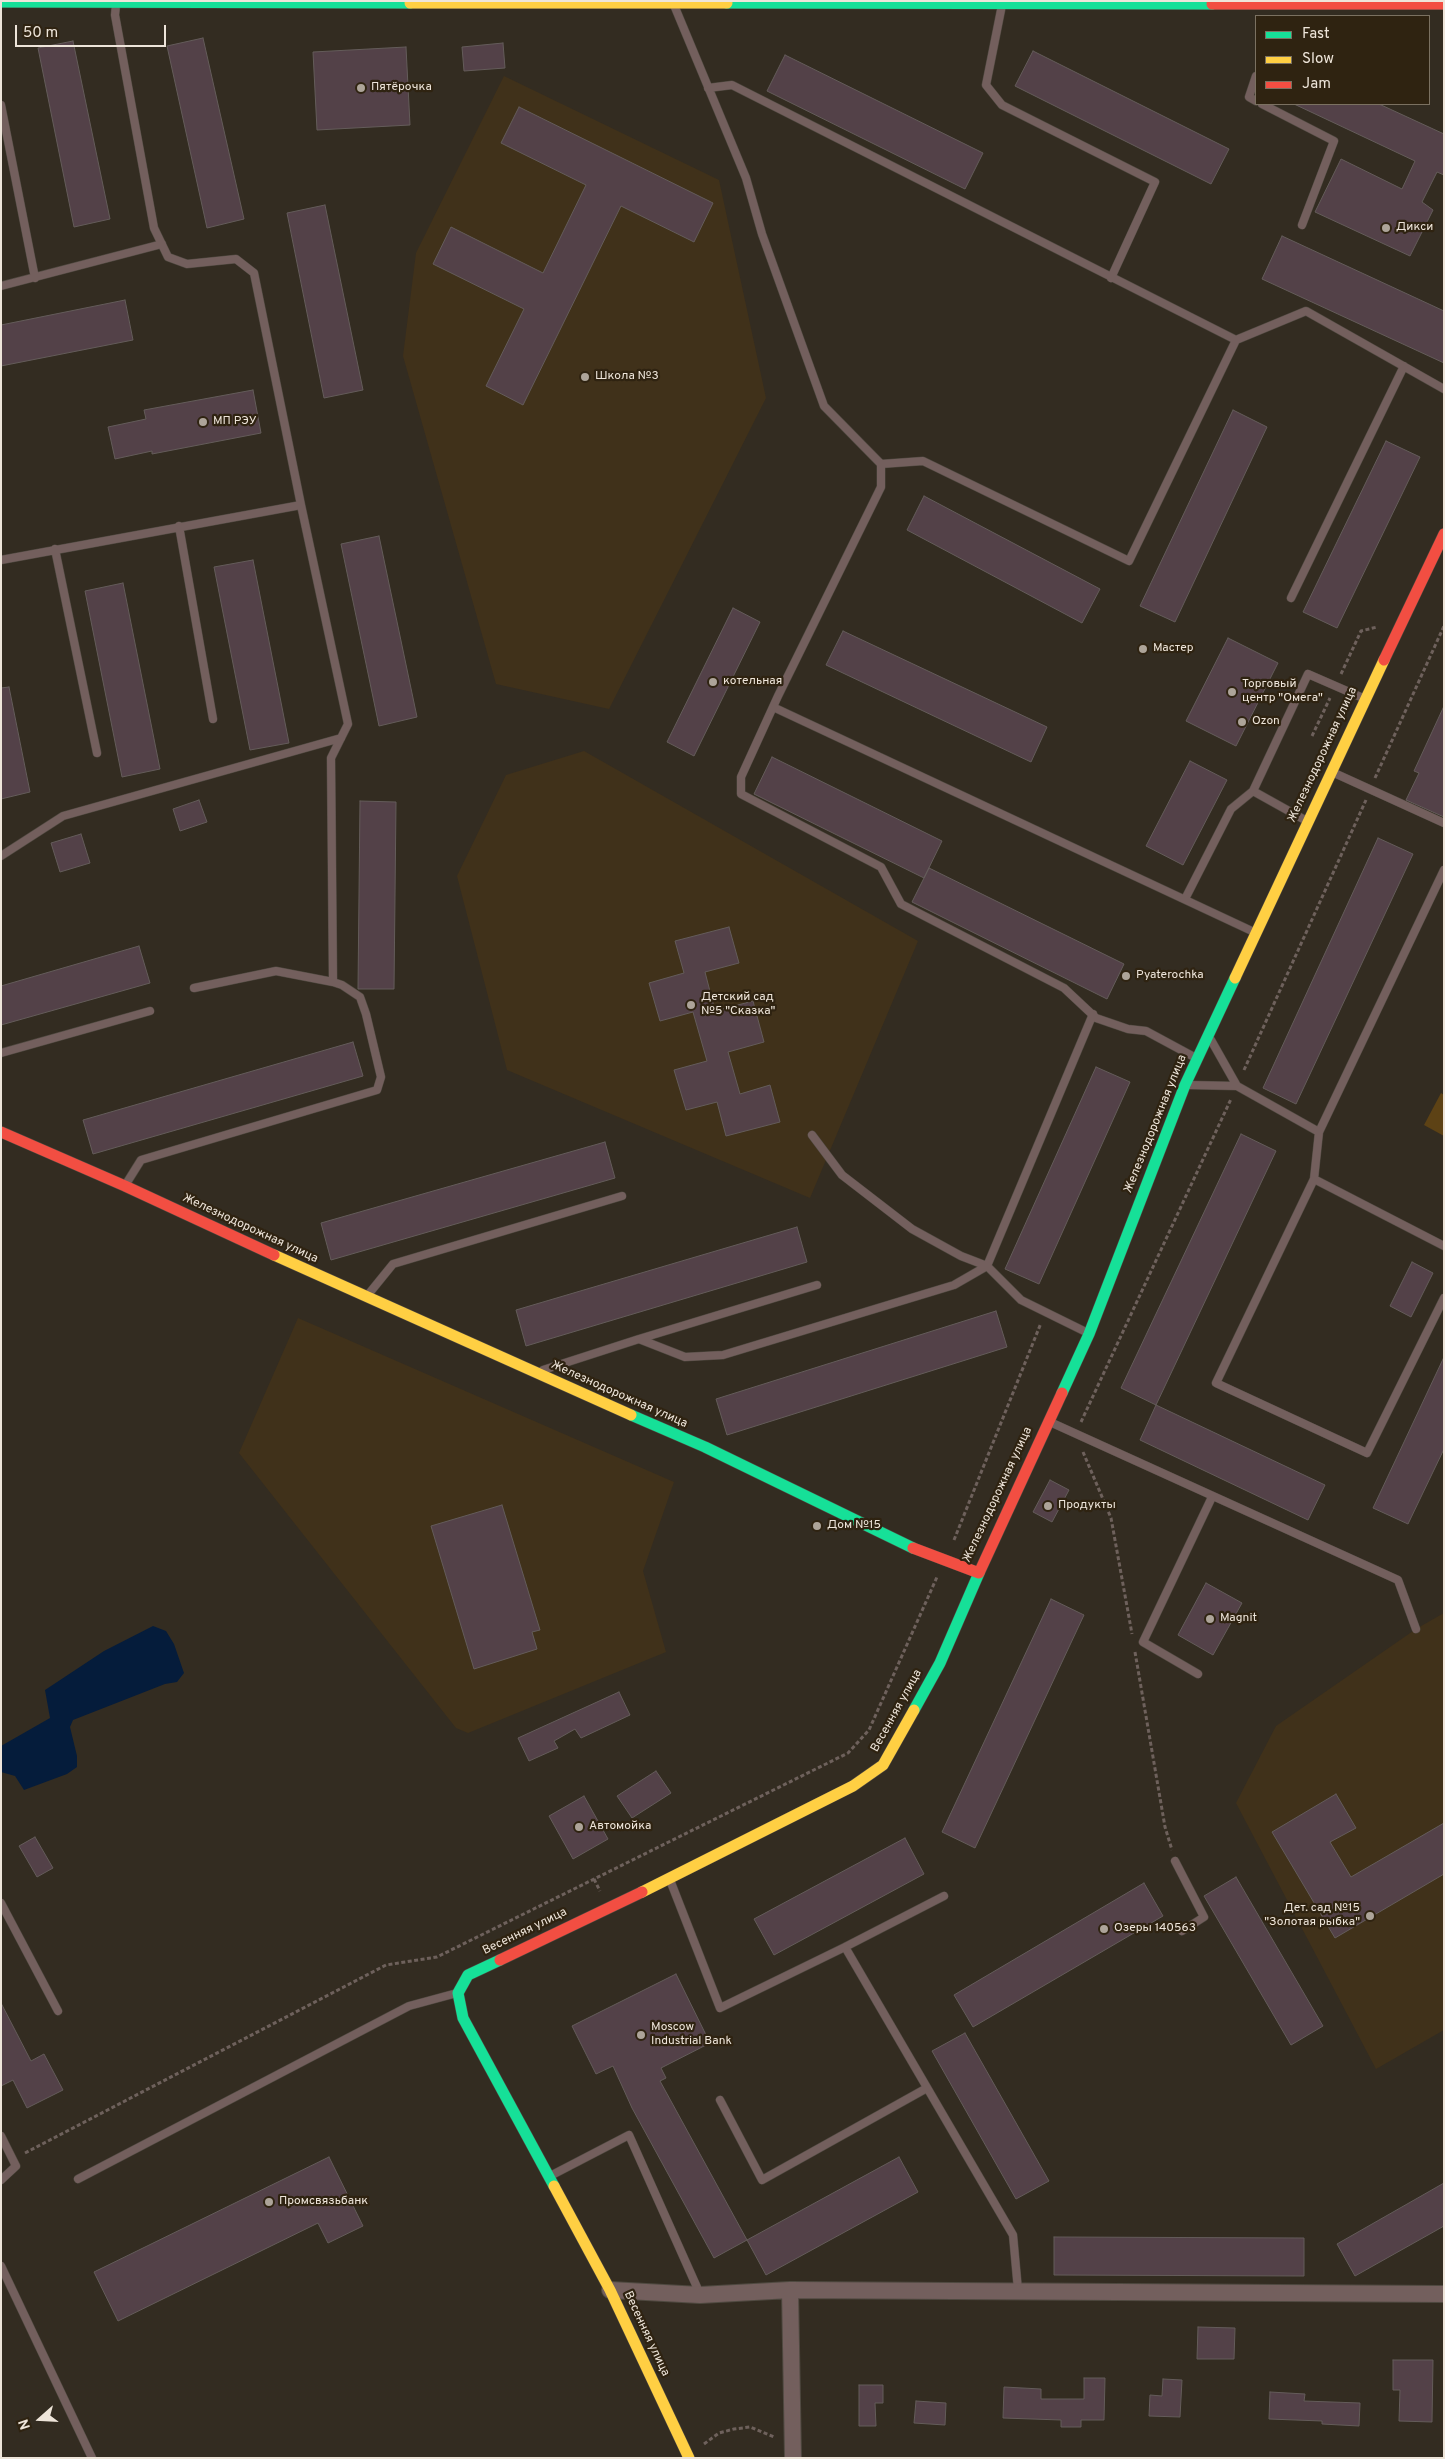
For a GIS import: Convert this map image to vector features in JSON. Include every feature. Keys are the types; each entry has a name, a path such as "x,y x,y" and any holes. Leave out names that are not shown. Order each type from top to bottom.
{"street":[{"path":"1,2 882,2 1281,7 1444,4"},
{"name":"Железнодорожная улица","path":"1,1132 125,1186 366,1298 705,1447 922,1552 946,1559 979,1573 1089,1334 1184,1085 1364,698 1444,534"},
{"name":"Весенняя улица","path":"689,2458 610,2290 463,2018 458,1993 468,1975 670,1878 853,1786 883,1765 940,1663 979,1573"},
{"path":"610,2290 700,2296 790,2290 1444,2294"},
{"path":"790,2290 793,2452"}],"lane":[{"path":"116,2 114,15 154,228 168,257 187,264 236,259 254,273 300,505 348,724 331,758 333,982"},
{"path":"673,3 746,178 762,234 824,406 880,464 881,487 741,777 741,794 881,867 901,904 1064,988 1096,1018 1128,1029 1146,1030 1197,1059"},
{"path":"1002,3 986,86 1002,105 1155,182 1112,278"},
{"path":"1255,79 1249,97 1255,100"},
{"path":"708,88 732,85 1236,340"},
{"path":"1,105 35,278"},
{"path":"1264,105 1334,141 1302,224"},
{"path":"1,286 162,244"},
{"path":"880,464 923,461 1129,561 1236,340 1306,311 1444,388"},
{"path":"1291,598 1404,366"},
{"path":"1,560 300,505"},
{"path":"179,526 212,719"},
{"path":"55,549 97,753"},
{"path":"1184,899 1231,809 1253,791 1308,674 1364,698"},
{"path":"774,706 1256,933"},
{"path":"1,856 63,816 341,738"},
{"path":"1330,771 1444,823"},
{"path":"1253,791 1307,821"},
{"path":"1444,870 1318,1132 1314,1179 1216,1383 1367,1453 1444,1298"},
{"path":"125,1186 141,1160 378,1090 381,1077 366,1014 360,997 342,985 276,971 194,988"},
{"path":"1,1053 150,1011"},
{"path":"639,1339 685,1357 722,1355 954,1286 987,1266 1093,1014"},
{"path":"1208,1035 1237,1086"},
{"path":"1184,1085 1237,1086 1318,1132"},
{"path":"812,1135 842,1175 912,1229 961,1256 987,1266 1021,1300 1089,1334"},
{"path":"1314,1179 1444,1246"},
{"path":"366,1298 393,1264 622,1196"},
{"path":"534,1373 816,1285"},
{"path":"1048,1422 1398,1580 1416,1629"},
{"path":"1198,1674 1143,1642 1212,1497"},
{"path":"1175,1861 1204,1917 1182,1931"},
{"path":"670,1878 720,2008 944,1896"},
{"path":"1,1903 58,2011"},
{"path":"845,1947 1014,2235 1018,2290"},
{"path":"78,2179 409,2006 458,1993"},
{"path":"720,2100 762,2180 927,2088"},
{"path":"550,2176 628,2135 700,2296"},
{"path":"1,2136 16,2166 1,2180"},
{"path":"1,2266 92,2458"}],"path":[{"path":"1075,1434 1237,1086 1444,626"},
{"path":"13,2160 386,1965 437,1957 848,1753 868,1730 946,1559 1045,1313"},
{"path":"700,2447 719,2434 750,2427 793,2452"}],"shaded area":[{"name":"Школа №3","path":"504,76 719,180 766,398 609,709 496,684 403,356 416,253"},
{"name":"Детский сад №5 \"Сказка\"","path":"584,751 918,941 810,1198 507,1070 457,876 506,775"},
{"path":"1441,1093 1444,1095 1444,1136 1424,1125"},
{"path":"298,1318 674,1482 643,1571 666,1652 468,1733 456,1728 239,1453"},
{"name":"Дет. сад №15 \"Золотая рыбка\"","path":"1444,1613 1444,2030 1376,2069 1236,1803 1276,1726 1416,1629"}],"water":[{"path":"153,1626 166,1631 174,1644 184,1673 177,1682 165,1684 73,1720 70,1727 77,1756 77,1767 67,1774 24,1790 15,1776 1,1772 1,1746 50,1718 45,1690 104,1651"}],"building":[{"path":"203,38 244,219 207,228 167,46"},
{"path":"73,41 110,219 74,227 38,48"},
{"path":"503,43 505,68 464,71 462,47"},
{"name":"Пятёрочка","path":"406,47 410,125 317,130 313,52"},
{"path":"1033,51 1229,149 1211,184 1015,86"},
{"path":"785,55 983,153 965,189 767,91"},
{"name":"Дикси","path":"1296,105 1381,105 1444,134 1444,175 1437,172 1422,202 1433,210 1410,256 1315,212 1341,159 1402,189 1415,161"},
{"path":"519,107 713,203 694,242 621,206 523,405 486,386 524,309 433,264 451,227 543,273 586,185 501,143"},
{"path":"325,205 363,390 324,398 287,213"},
{"path":"1282,236 1444,311 1444,363 1262,279"},
{"path":"125,300 133,340 1,366 1,325"},
{"name":"МП РЭУ","path":"253,390 261,433 152,454 152,451 115,459 108,427 146,419 144,410"},
{"path":"1233,410 1267,427 1175,622 1140,606"},
{"path":"1386,441 1420,457 1337,628 1303,612"},
{"path":"924,496 1100,589 1082,623 907,530"},
{"path":"379,536 417,717 379,726 341,544"},
{"path":"253,560 289,743 250,750 214,567"},
{"path":"123,583 160,769 122,777 85,591"},
{"name":"котельная","path":"733,608 760,622 694,756 667,742"},
{"path":"843,631 1047,727 1031,762 826,665"},
{"name":"Торговый центр \"Омега\"","path":"1228,638 1278,663 1236,746 1186,721"},
{"path":"9,687 30,792 1,799 1,688"},
{"path":"1444,706 1444,817 1406,800 1419,773 1414,771"},
{"path":"772,757 942,841 924,878 754,794"},
{"path":"1190,761 1227,780 1183,865 1146,846"},
{"path":"199,800 207,822 180,831 173,809"},
{"path":"360,801 396,802 394,989 358,989"},
{"path":"81,834 90,863 60,872 51,843"},
{"path":"1378,838 1413,854 1296,1104 1263,1088"},
{"path":"929,868 1124,964 1107,999 912,902"},
{"path":"729,927 739,963 705,972 715,1011 753,1001 764,1042 728,1052 740,1094 770,1085 780,1122 726,1136 717,1102 686,1110 674,1070 707,1061 693,1012 660,1021 649,983 684,973 675,941"},
{"path":"139,946 150,983 1,1025 1,986"},
{"path":"353,1042 363,1076 93,1154 83,1120"},
{"path":"1096,1067 1130,1082 1039,1284 1005,1269"},
{"path":"1241,1134 1276,1151 1156,1405 1121,1388"},
{"path":"605,1142 615,1178 331,1260 321,1223"},
{"path":"797,1227 807,1262 526,1346 516,1310"},
{"path":"1412,1262 1433,1273 1411,1317 1390,1306"},
{"path":"996,1311 1007,1347 727,1435 716,1399"},
{"path":"1444,1357 1444,1449 1408,1524 1373,1508"},
{"path":"1156,1405 1325,1485 1308,1520 1140,1440"},
{"name":"Продукты","path":"1050,1480 1069,1490 1052,1522 1033,1512"},
{"path":"502,1505 540,1630 532,1632 537,1649 474,1669 431,1526"},
{"name":"Magnit","path":"1206,1583 1242,1603 1213,1655 1178,1635"},
{"path":"1051,1599 1084,1615 975,1848 942,1832"},
{"path":"619,1692 630,1715 581,1738 575,1729 554,1741 558,1748 529,1761 518,1738"},
{"path":"656,1771 671,1793 632,1818 617,1796"},
{"path":"1336,1794 1356,1828 1330,1842 1351,1877 1444,1823 1444,1874 1335,1938 1272,1832"},
{"name":"Автомойка","path":"584,1796 608,1839 573,1859 549,1816"},
{"path":"35,1837 53,1868 37,1877 19,1846"},
{"path":"905,1838 924,1874 774,1955 754,1919"},
{"path":"1236,1877 1323,2026 1291,2045 1204,1896"},
{"path":"1144,1883 1163,1916 973,2027 954,1995"},
{"path":"676,1974 710,2043 661,2068 666,2078 660,2081 747,2240 714,2258 632,2108 613,2066 596,2074 572,2026"},
{"path":"1,2003 31,2061 44,2054 63,2090 27,2108 13,2080 1,2086"},
{"path":"965,2033 1049,2181 1016,2199 932,2051"},
{"path":"329,2157 363,2226 328,2243 318,2223 118,2321 94,2272"},
{"path":"899,2157 918,2192 766,2275 747,2240"},
{"path":"1444,2183 1444,2226 1355,2276 1337,2244"},
{"path":"1054,2237 1304,2238 1304,2276 1054,2275"},
{"path":"1198,2327 1235,2328 1234,2359 1197,2359"},
{"path":"1393,2360 1433,2360 1432,2422 1399,2421 1400,2390 1393,2390"},
{"path":"1084,2378 1105,2378 1104,2420 1081,2420 1081,2427 1061,2427 1061,2420 1003,2418 1004,2387 1041,2389 1041,2399 1084,2399"},
{"path":"1163,2379 1182,2380 1180,2417 1149,2416 1150,2395 1162,2396"},
{"path":"859,2385 883,2385 883,2403 875,2403 876,2426 859,2426"},
{"path":"1270,2392 1305,2394 1304,2401 1360,2403 1359,2426 1322,2424 1322,2421 1269,2419"},
{"path":"916,2401 946,2403 945,2425 914,2423"}],"traffic: fast":[{"path":"1,2 410,3"},
{"path":"727,3 1212,4"},
{"path":"1062,1393 1089,1334 1185,1085 1235,978"},
{"path":"631,1415 705,1447 913,1548"},
{"path":"914,1710 940,1663 979,1573"},
{"path":"500,1960 468,1975 458,1993 463,2018 554,2186"}],"traffic: slow":[{"path":"410,3 727,3"},
{"path":"1235,978 1384,660"},
{"path":"274,1255 631,1415"},
{"path":"642,1892 853,1786 883,1765 914,1710"},
{"path":"554,2186 610,2290 689,2458"}],"traffic: jam":[{"path":"1212,4 1444,4"},
{"path":"1384,660 1444,534"},
{"path":"1,1132 125,1186 274,1255"},
{"path":"913,1548 979,1573 1062,1393"},
{"path":"500,1960 642,1892"}],"place":[{"name":"Пятёрочка","path":"361,88"},
{"name":"Дикси","path":"1386,228"},
{"name":"Школа №3","path":"585,377"},
{"name":"МП РЭУ","path":"203,422"},
{"name":"Мастер","path":"1143,649"},
{"name":"котельная","path":"713,682"},
{"name":"Торговый центр \"Омега\"","path":"1232,692"},
{"name":"Ozon","path":"1242,722"},
{"name":"Pyaterochka","path":"1126,976"},
{"name":"Детский сад №5 \"Сказка\"","path":"691,1005"},
{"name":"Продукты","path":"1048,1506"},
{"name":"Дом №15","path":"817,1526"},
{"name":"Magnit","path":"1210,1619"},
{"name":"Автомойка","path":"579,1827"},
{"name":"Дет. сад №15 \"Золотая рыбка\"","path":"1370,1916"},
{"name":"Озеры 140563","path":"1104,1929"},
{"name":"Moscow Industrial Bank","path":"641,2035"},
{"name":"Промсвязьбанк","path":"269,2202"}]}
